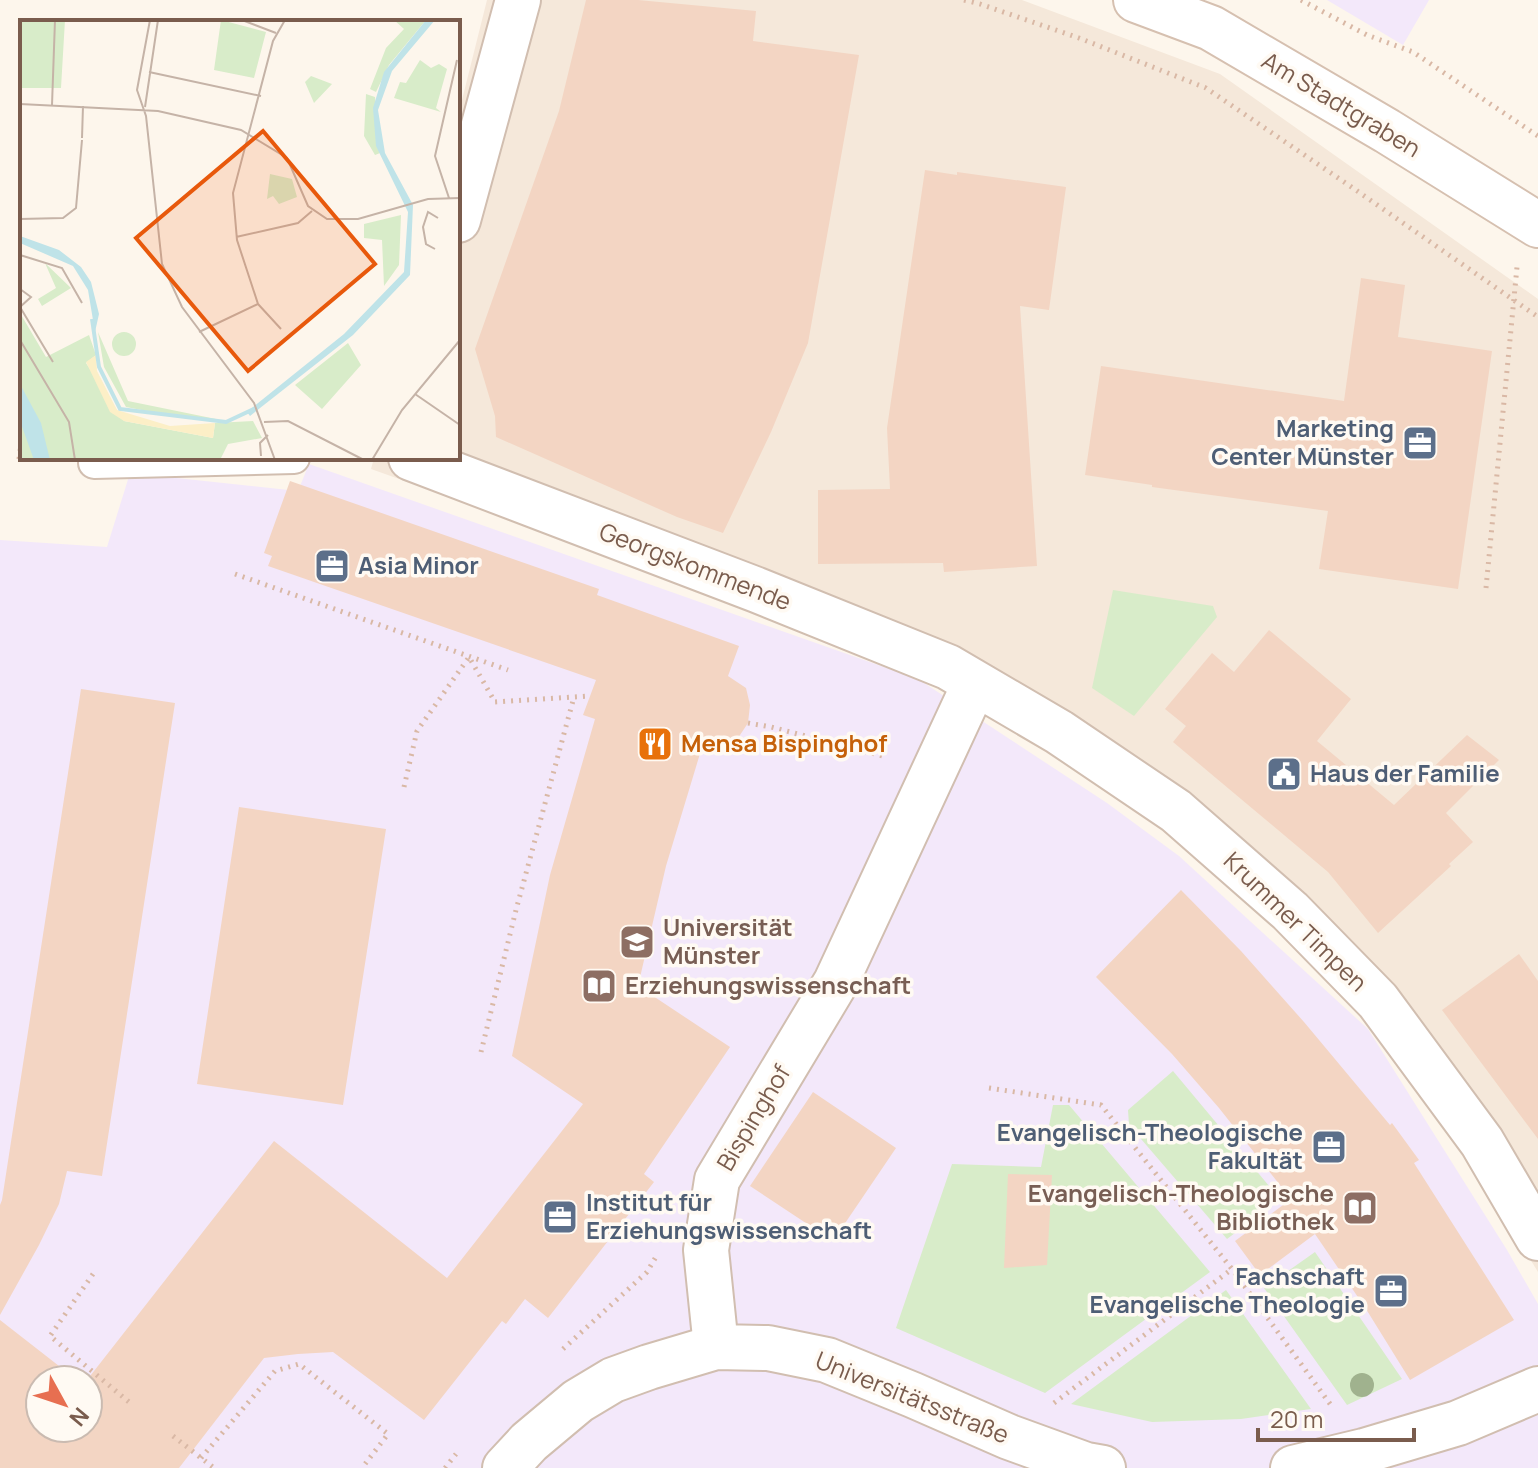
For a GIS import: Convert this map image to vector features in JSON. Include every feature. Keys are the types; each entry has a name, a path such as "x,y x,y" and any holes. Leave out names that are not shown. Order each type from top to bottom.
{"street":[{"path":"460,213 518,0"},
{"name":"Am Stadtgraben","path":"1136,0 1211,28 1387,131 1530,220"},
{"name":"Georgskommende","path":"416,460 772,596 948,667 975,683"},
{"name":"Krummer Timpen","path":"975,683 1059,732 1176,811 1290,911 1378,1001 1482,1142 1538,1238"},
{"name":"Bispinghof","path":"716,1347 706,1250 717,1180 836,982 975,683"},
{"path":"505,1468 529,1442 578,1401 613,1380 716,1347"},
{"name":"Universitätsstraße","path":"716,1347 768,1348 827,1360 1009,1437 1086,1465 1103,1468"},
{"path":"1293,1468 1458,1423 1538,1389"}],"lane":[{"path":"94,463 214,460"}],"path":[{"path":"964,0 1079,38 1206,88 1538,317"},
{"path":"1301,0 1367,35 1413,52 1538,136"},
{"path":"1486,588 1514,300 1530,220"},
{"path":"19,459 20,451"},
{"path":"235,574 508,670"},
{"path":"469,657 495,702 590,696"},
{"path":"404,787 417,731 469,657"},
{"path":"481,1052 574,697"},
{"path":"748,723 893,759"},
{"path":"989,1088 1101,1105 1232,1269 1364,1451"},
{"path":"1009,1437 1232,1269"},
{"path":"93,1274 50,1336 129,1402"},
{"path":"201,1458 275,1371 299,1364 388,1434 362,1468"},
{"path":"173,1436 214,1468"}],"shaded area":[{"path":"487,0 1022,0 1220,74 1538,299 1538,1272 1367,993 1239,869 923,665 371,469 373,460 460,460 460,108"},
{"path":"1327,0 1429,0 1403,45"},
{"name":"Universität Münster","path":"309,464 918,679 1107,803 1179,856 1368,1029 1538,1304 1538,1468 0,1468 0,540 107,547 130,473 298,491"}],"green space":[{"path":"1113,590 1213,606 1217,617 1134,716 1092,688"},
{"path":"1173,1071 1280,1199 1227,1239 1129,1125 1128,1110"},
{"path":"1053,1105 1069,1105 1210,1272 1045,1393 896,1328 952,1164 1041,1167"},
{"path":"1315,1252 1402,1379 1347,1405 1264,1288"},
{"path":"1226,1290 1311,1409 1241,1419 1152,1422 1071,1404"}],"building":[{"path":"586,0 638,0 756,11 753,41 859,55 808,343 771,432 723,533 677,517 496,437 495,416 475,349 559,111"},
{"path":"925,170 1066,187 1049,310 1020,306 1037,566 944,572 943,563 818,564 818,490 890,489 887,428"},
{"path":"1361,278 1405,285 1398,337 1492,351 1458,589 1319,569 1328,511 1085,475 1101,366 1344,401"},
{"path":"290,481 599,589 597,595 739,646 728,676 746,688 750,705 748,723 738,738 723,749 702,747 666,866 638,986 730,1047 644,1174 654,1182 548,1318 525,1299 506,1324 502,1321 424,1420 333,1352 298,1354 264,1358 179,1468 0,1468 0,1320 56,1364 24,1364 24,1444 104,1444 104,1364 100,1364 274,1141 447,1278 583,1104 512,1056 550,875 595,719 583,715 596,680 268,566 272,556 264,553"},
{"name":"Haus der Familie","path":"1269,630 1351,699 1317,741 1394,805 1467,735 1499,760 1446,813 1473,842 1378,933 1328,872 1173,742 1186,726 1165,709 1212,653 1234,672"},
{"path":"81,689 175,703 102,1176 67,1171 59,1204 0,1315 0,1205"},
{"path":"239,807 386,829 343,1105 197,1084"},
{"name":"Evangelisch-Theologische Fakultät","path":"1181,890 1241,951 1390,1125 1392,1123 1419,1160 1414,1163 1514,1320 1410,1380 1315,1234 1260,1275 1235,1241 1291,1199 1172,1054 1096,977"},
{"path":"1519,954 1538,981 1538,1139 1442,1010"},
{"path":"813,1092 896,1148 833,1241 750,1186"},
{"path":"1008,1174 1052,1175 1047,1265 1004,1268"}],"place":[{"name":"Marketing Center Münster","path":"1420,443"},
{"name":"Asia Minor","path":"332,566"},
{"name":"Mensa Bispinghof","path":"655,744"},
{"name":"Haus der Familie","path":"1284,774"},
{"name":"Universität Münster","path":"637,942"},
{"name":"Erziehungswissenschaft","path":"599,986"},
{"name":"Evangelisch-Theologische Fakultät","path":"1329,1147"},
{"name":"Evangelisch-Theologische Bibliothek","path":"1360,1208"},
{"name":"Institut für Erziehungswissenschaft","path":"560,1217"},
{"name":"Fachschaft Evangelische Theologie","path":"1391,1291"}]}
